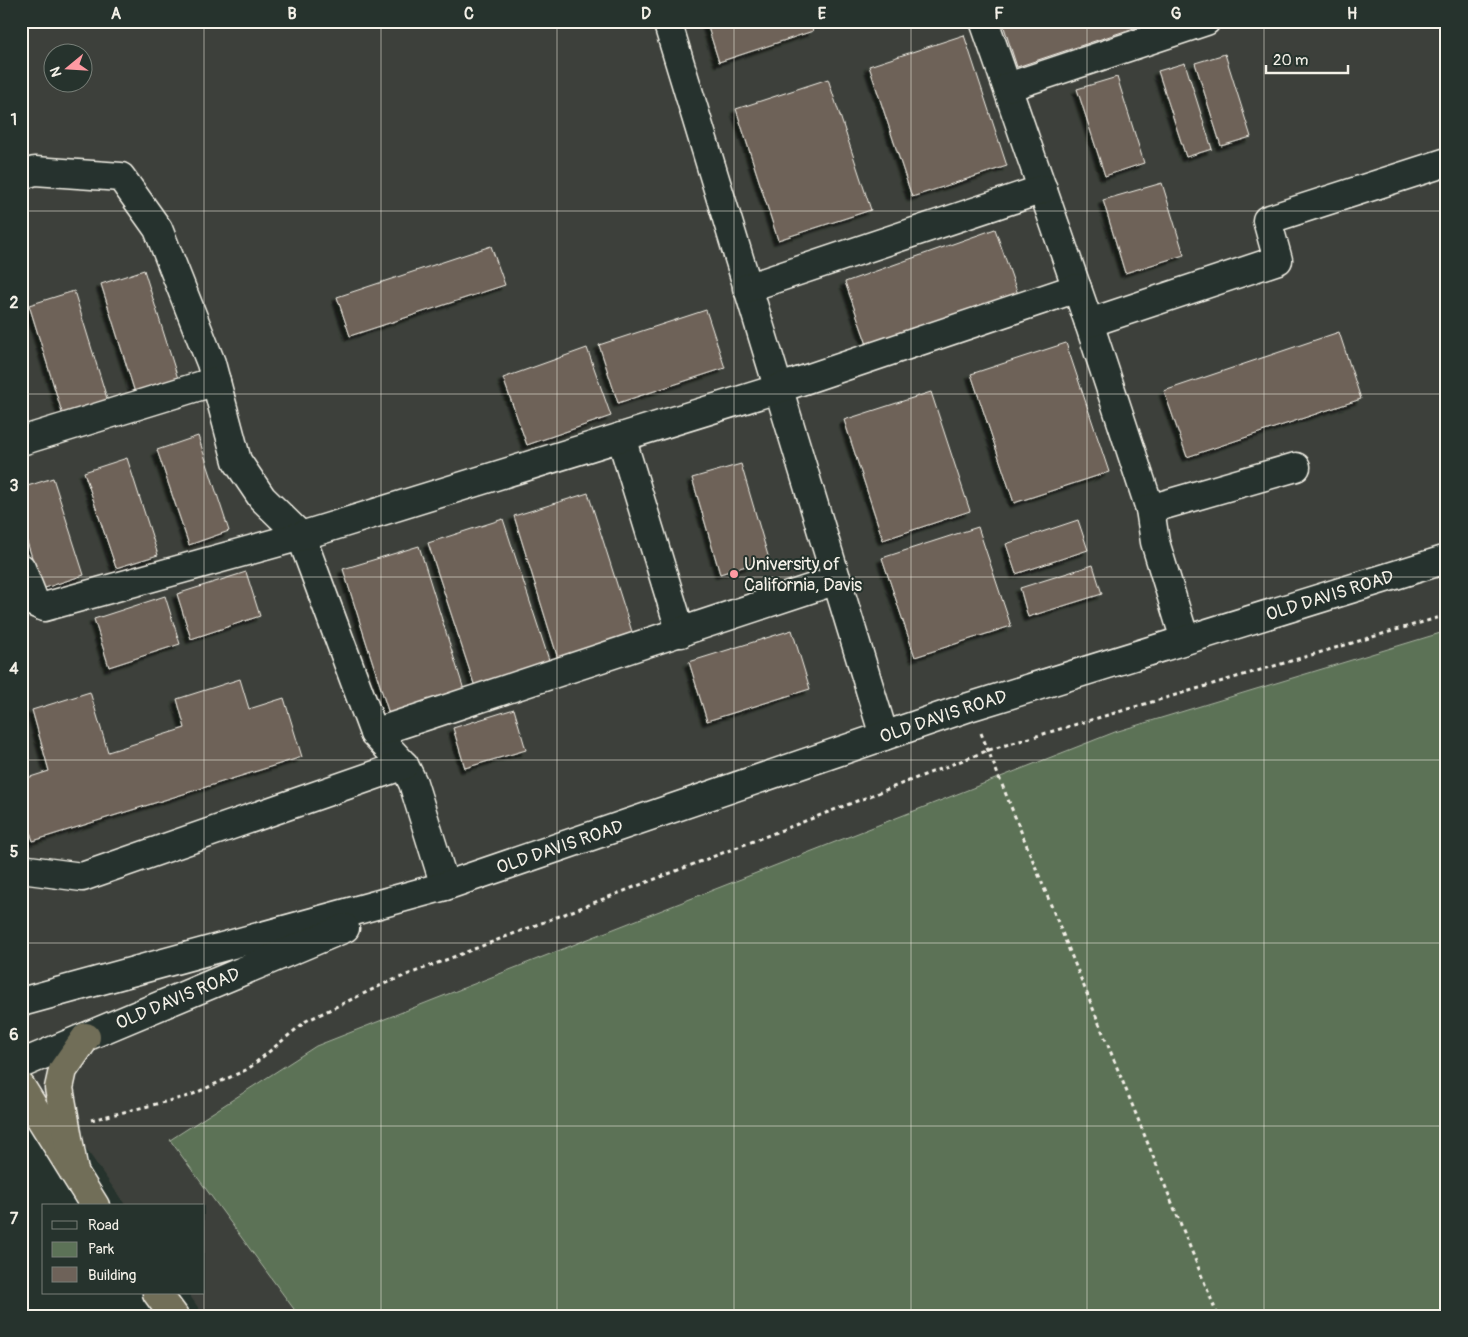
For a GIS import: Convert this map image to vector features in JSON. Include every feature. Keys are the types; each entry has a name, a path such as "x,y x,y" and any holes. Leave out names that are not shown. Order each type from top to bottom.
{"highway":[{"path":"74,1172 60,1088 63,1070 86,1037"},
{"path":"21,1087 94,1204"},
{"path":"158,1294 174,1316"}],"street":[{"path":"667,21 884,736"},
{"path":"984,21 1089,323 1150,509 1155,542 1184,640"},
{"path":"1008,87 1206,21"},
{"path":"1089,323 1278,260 1267,220 1447,162"},
{"path":"21,175 36,171 121,177 158,229 211,362 237,461 262,498 301,536 374,733 404,765 413,783 445,886"},
{"path":"747,288 1043,189"},
{"path":"21,568 35,603 44,607 301,536 778,389 1077,288"},
{"path":"21,441 216,381"},
{"path":"621,437 681,632"},
{"path":"1150,509 1296,467"},
{"name":"OLD DAVIS ROAD","path":"21,1002 445,886 969,707 1447,559"},
{"path":"374,733 837,580"},
{"path":"21,869 82,877 404,765"},
{"name":"OLD DAVIS ROAD","path":"21,1064 445,886"}],"path":[{"path":"84,1122 189,1096 248,1069 306,1021 386,983 989,750 1447,615"},
{"path":"969,707 989,750 1218,1316"}],"shaded area":[{"name":"University of California, Davis","path":"21,21 1447,21 1447,1316 204,1316 189,1294 205,1294 205,1204 125,1204 84,1146 21,1066"}],"green space":[{"path":"1447,631 1447,1316 299,1316 170,1140 316,1046 1115,732"}],"building":[{"path":"706,21 810,21 813,31 719,62"},
{"path":"1002,21 1155,21 1017,67"},
{"path":"964,35 1007,166 912,197 869,66"},
{"path":"1225,54 1251,137 1221,146 1195,63"},
{"path":"1185,63 1212,149 1186,157 1158,71"},
{"path":"1117,77 1144,163 1105,176 1077,89"},
{"path":"828,79 871,210 778,240 736,109"},
{"path":"1162,183 1184,255 1125,273 1103,200"},
{"path":"995,229 1020,300 870,353 845,282"},
{"path":"491,246 505,285 350,336 337,297"},
{"path":"144,270 179,382 136,396 101,284"},
{"path":"74,291 109,405 64,419 29,305"},
{"path":"706,310 725,368 618,403 599,345"},
{"path":"1339,332 1361,399 1187,457 1164,391"},
{"path":"1066,343 1109,472 1014,503 971,374"},
{"path":"587,348 611,416 527,445 503,378"},
{"path":"931,392 970,511 883,540 844,420"},
{"path":"198,436 229,531 189,545 157,450"},
{"path":"127,458 158,555 116,568 84,472"},
{"path":"741,464 769,559 720,574 692,478"},
{"path":"53,478 84,575 42,589 21,523 21,488"},
{"path":"588,493 634,638 559,662 514,516"},
{"path":"503,519 550,663 475,687 428,543"},
{"path":"1078,520 1088,550 1016,574 1006,544"},
{"path":"978,527 1011,626 915,657 882,558"},
{"path":"419,546 464,690 389,714 343,569"},
{"path":"1093,565 1102,594 1028,617 1020,588"},
{"path":"246,572 260,616 191,639 177,594"},
{"path":"165,596 180,644 109,667 94,619"},
{"path":"792,630 810,689 707,721 689,662"},
{"path":"240,679 249,709 284,698 302,757 33,841 21,805 21,780 49,771 32,710 90,692 108,752 185,728 177,699"},
{"path":"514,709 526,750 465,768 453,728"}],"place":[{"name":"University of California, Davis","path":"734,574"}]}
